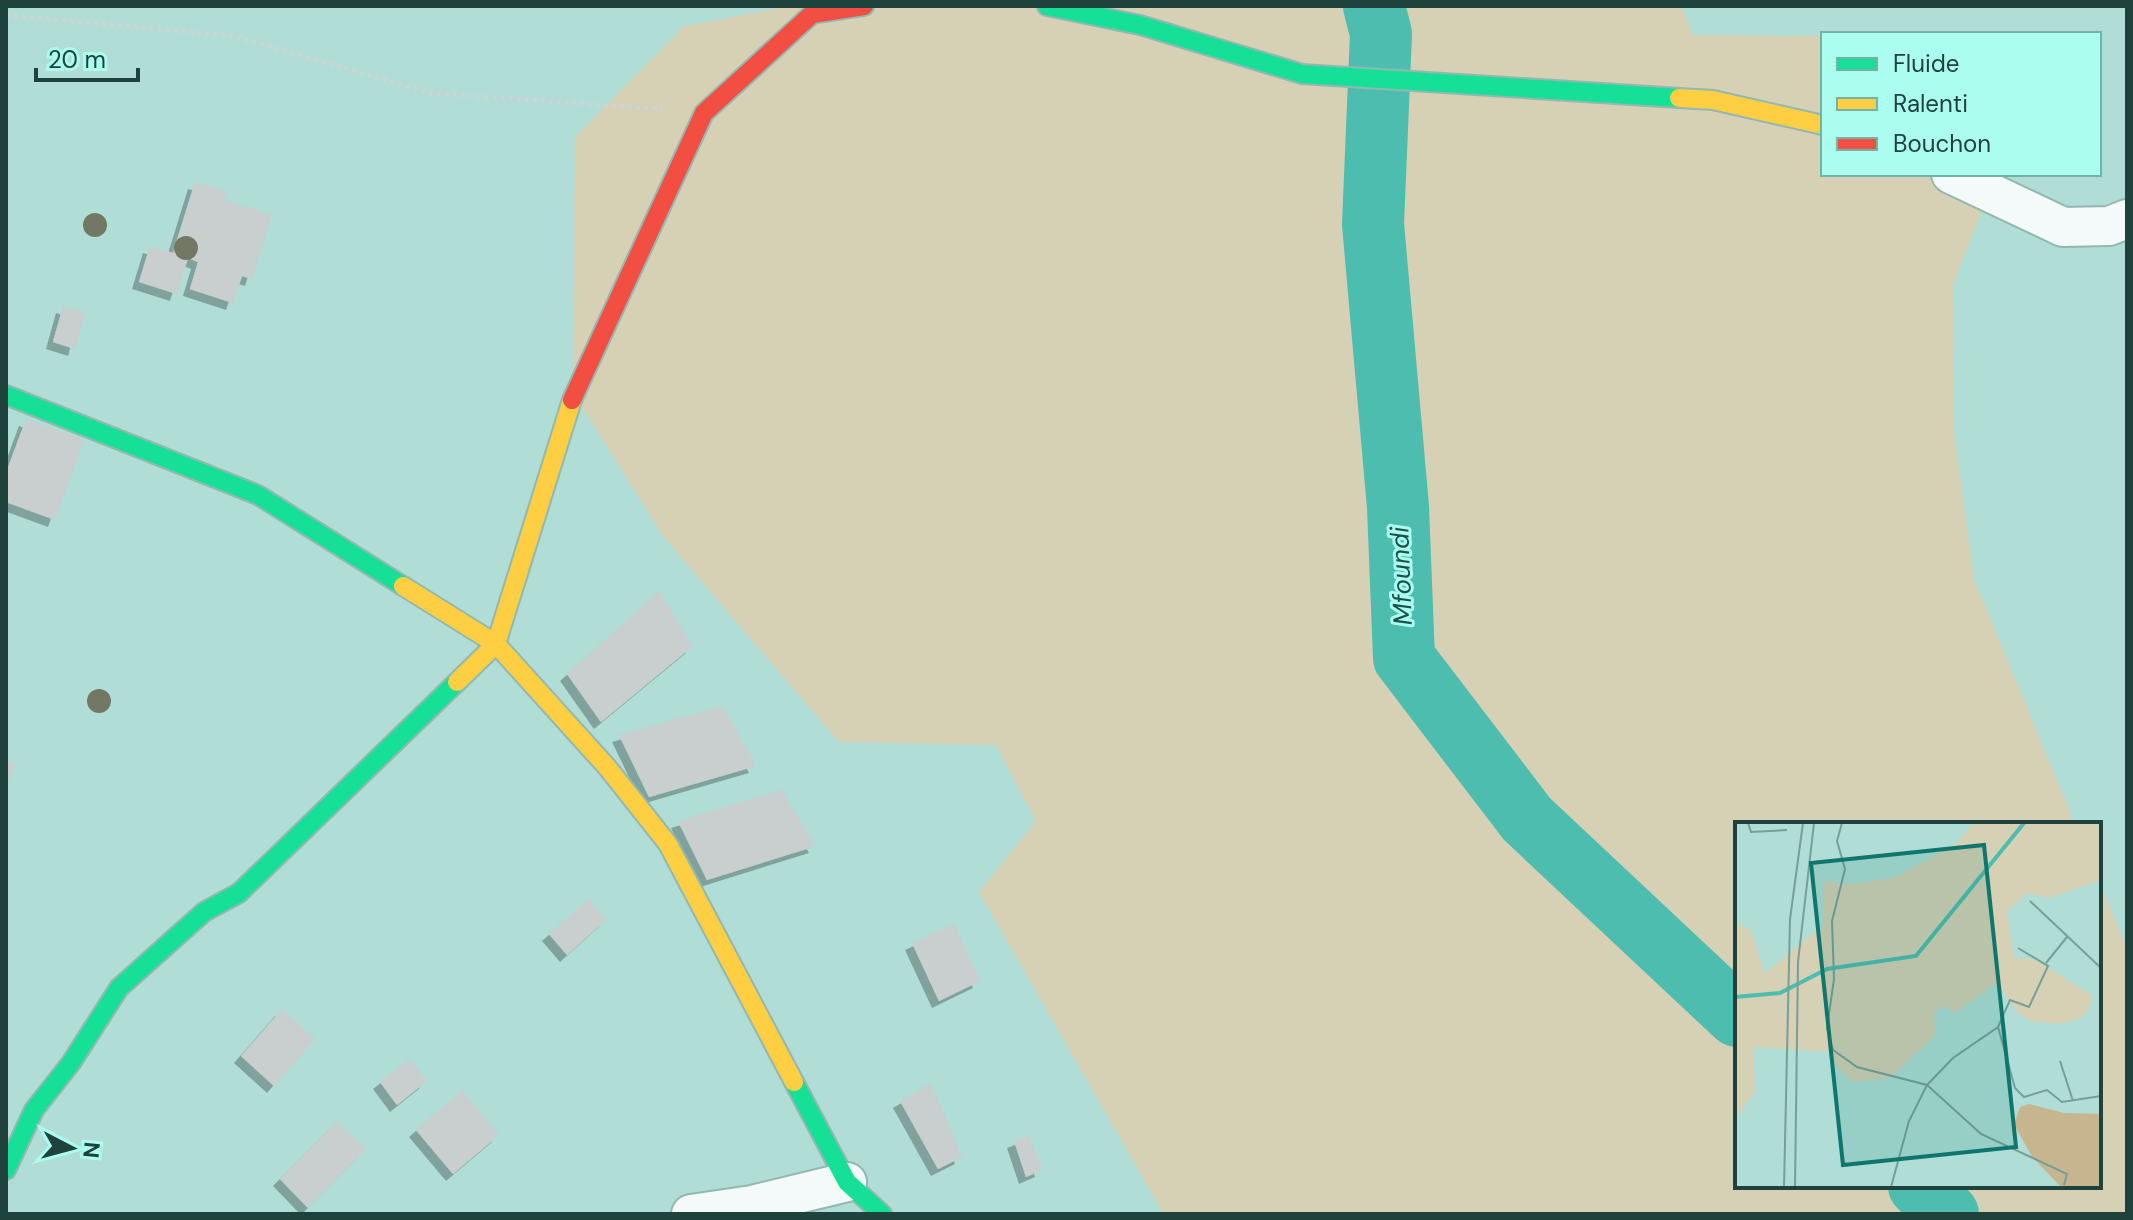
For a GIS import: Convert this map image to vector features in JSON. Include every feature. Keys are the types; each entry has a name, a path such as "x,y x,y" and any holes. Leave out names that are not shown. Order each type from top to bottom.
{"street":[{"path":"6,1170 34,1110 71,1063 119,988 204,912 239,893 496,644 571,402 704,113 812,14 864,6"},
{"path":"1047,6 1140,25 1302,74 1713,100 1821,125"},
{"path":"1955,176 2063,227 2109,226 2127,219"},
{"path":"6,395 258,495 496,644 607,767 668,844 847,1182 882,1214"},
{"path":"691,1214 752,1205 847,1182"}],"path":[{"path":"6,15 234,36 430,93 704,113"}],"shaded area":[{"path":"790,6 1681,6 1693,35 1821,36 1821,176 1995,176 1953,285 1954,430 1974,579 2074,822 1735,822 1735,1188 2101,1188 2101,886 2127,948 2127,1214 1158,1214 1162,1211 979,892 1036,821 996,745 839,742 663,536 573,392 575,137 684,26"}],"building":[{"path":"195,182 226,191 224,200 272,215 252,279 242,276 233,303 190,289 198,262 188,258 177,294 139,282 150,246 173,253"},
{"path":"63,306 85,313 75,349 53,342"},
{"path":"26,419 84,440 55,520 6,502 6,473"},
{"path":"659,591 693,646 601,722 567,674"},
{"path":"723,706 756,766 649,797 619,735"},
{"path":"6,759 16,764 6,785"},
{"path":"781,790 816,846 707,880 678,821"},
{"path":"589,899 606,920 567,955 549,934"},
{"path":"954,924 980,981 939,1001 912,943"},
{"path":"282,1009 315,1039 274,1086 241,1056"},
{"path":"410,1059 427,1081 397,1105 380,1082"},
{"path":"931,1083 962,1157 938,1169 900,1101"},
{"path":"462,1090 499,1135 453,1174 416,1130"},
{"path":"337,1121 366,1149 308,1208 280,1179"},
{"path":"1029,1135 1042,1170 1026,1177 1014,1141"}],"waterway":[{"name":"Mfoundi","path":"1374,6 1381,34 1373,224 1398,507 1404,658 1527,819 1735,1014"},
{"name":"Mfoundi","path":"1921,1188 1948,1214"}],"traffic: fast":[{"path":"1047,6 1140,25 1302,74 1679,98"},
{"path":"6,395 258,495 403,586"},
{"path":"6,1170 34,1110 71,1063 119,988 204,912 239,893 457,682"},
{"path":"794,1082 847,1182 882,1214"}],"traffic: slow":[{"path":"1679,98 1713,100 1821,125"},
{"path":"403,586 496,644 572,400"},
{"path":"457,682 496,644 607,767 668,844 794,1082"}],"traffic: jam":[{"path":"572,400 704,113 812,14 864,6"}]}
